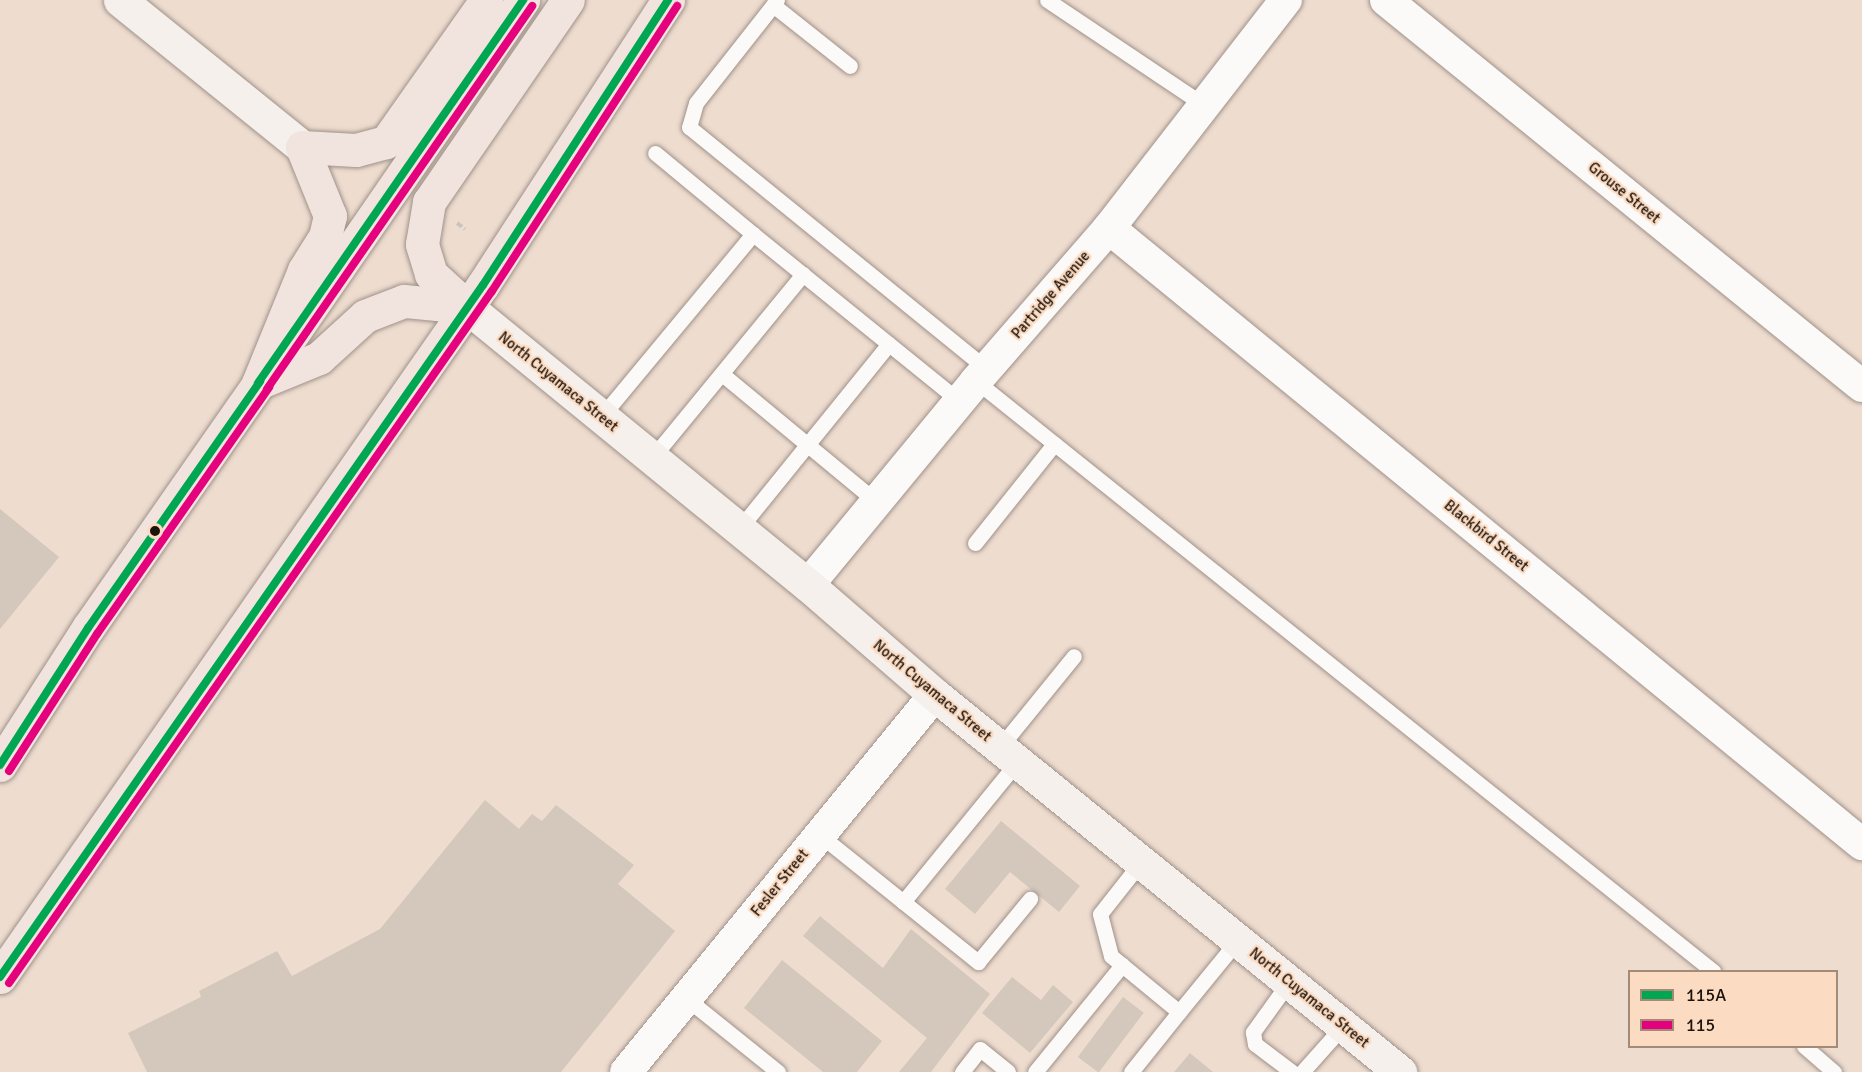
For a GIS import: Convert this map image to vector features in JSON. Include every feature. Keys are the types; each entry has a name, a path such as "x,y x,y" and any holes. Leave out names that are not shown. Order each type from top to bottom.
{"main road":[{"path":"120,0 302,147 330,216 325,237 304,270 259,382"},
{"path":"302,147 356,150 386,142 486,0"},
{"path":"0,765 88,628 523,0"},
{"path":"467,308 431,274 422,244 429,202 568,0"},
{"path":"0,977 467,308 668,0"},
{"path":"259,382 319,358 365,316 404,301 467,308"},
{"name":"North Cuyamaca Street","path":"467,308 808,585 934,695 1400,1072"}],"street":[{"name":"Partridge Avenue","path":"808,585 974,384 1109,228 1286,0"},
{"name":"Grouse Street","path":"1386,0 1862,386"},
{"name":"Blackbird Street","path":"1109,228 1862,844"},
{"name":"Fesler Street","path":"626,1072 934,695"}],"lane":[{"path":"1047,0 1204,105"},
{"path":"850,66 775,2 696,104 689,127 974,384 1054,444 1711,970"},
{"path":"655,153 889,344 974,384"},
{"path":"601,417 753,234"},
{"path":"652,458 803,274"},
{"path":"739,529 889,344"},
{"path":"722,374 877,502"},
{"path":"975,543 1054,444"},
{"path":"903,902 1008,755 1074,656"},
{"path":"820,835 978,962 1030,899"},
{"path":"1141,862 1100,914 1111,956 1179,1012"},
{"path":"1131,1072 1238,940"},
{"path":"1035,1072 1122,965"},
{"path":"1289,982 1252,1032 1255,1044 1292,1072"},
{"path":"687,998 778,1072"},
{"path":"1302,1072 1343,1026"},
{"path":"1805,1048 1834,1072"},
{"path":"962,1072 980,1049 1008,1072"}],"building":[{"path":"0,509 59,557 0,629"},
{"path":"485,800 519,829 532,814 542,821 556,805 634,865 618,884 675,931 561,1072 147,1072 128,1033 201,997 199,991 277,951 292,976 380,929"},
{"path":"1001,821 1080,886 1059,912 1010,872 975,914 945,889"},
{"path":"820,916 883,968 911,929 990,994 931,1072 899,1072 927,1038 803,936"},
{"path":"782,960 882,1041 857,1072 823,1072 744,1008"},
{"path":"1012,977 1041,1000 1053,985 1073,1002 1030,1053 982,1013"},
{"path":"1123,997 1144,1013 1099,1072 1078,1057"},
{"path":"1190,1053 1213,1072 1174,1072"}],"transit line":[{"name":"115A","path":"258,383 523,0"},
{"name":"115A","path":"0,977 483,285 668,0"},
{"name":"115","path":"267,389 532,6"},
{"name":"115","path":"9,983 492,291 677,6"},
{"name":"115A","path":"0,765 88,628 260,381"},
{"name":"115","path":"9,771 97,634 269,387"}]}
